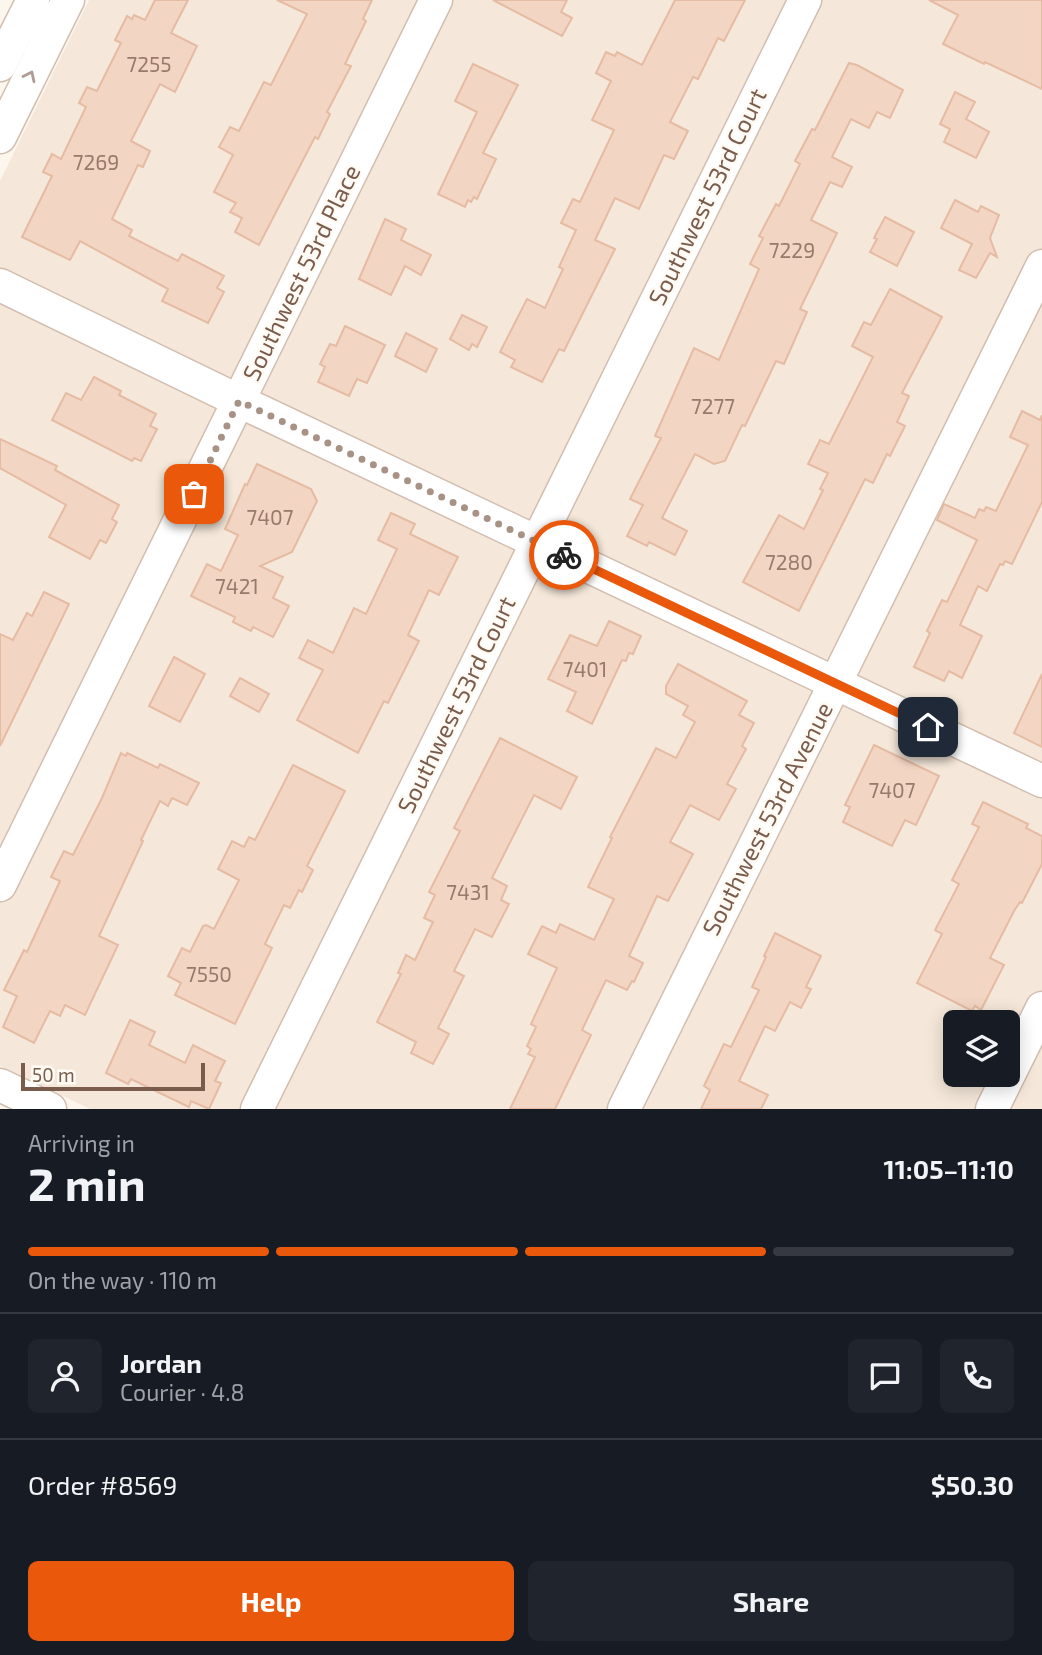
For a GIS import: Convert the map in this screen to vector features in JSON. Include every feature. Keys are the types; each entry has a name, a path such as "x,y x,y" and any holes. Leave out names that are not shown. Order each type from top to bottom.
{"street":[{"path":"0,65 33,0"},
{"path":"0,137 68,0"},
{"name":"Southwest 53rd Place","path":"0,885 436,0"},
{"name":"Southwest 53rd Court","path":"257,1109 805,0"},
{"name":"Southwest 53rd Avenue","path":"624,1109 1042,266"},
{"path":"0,285 239,401 1042,780"},
{"path":"992,1109 1042,1008"},
{"path":"0,1085 50,1109"}],"shaded area":[{"path":"89,0 1042,0 1042,1109 90,1109 0,1066 0,181"}],"building":[{"path":"155,0 188,0 171,33 197,46 175,92 160,84 131,141 150,151 143,167 138,165 112,219 132,230 129,236 178,261 182,254 224,276 217,288 224,292 208,323 162,301 168,289 80,241 70,260 22,237 52,176 43,172 52,154 61,159 86,107 79,103 87,87 97,91 121,43 115,40 127,16 132,19 134,15 145,20"},
{"path":"277,0 372,0 363,19 366,21 345,64 351,66 327,112 330,114 318,139 315,137 259,245 235,232 242,218 230,212 236,203 214,192 233,155 219,147 230,127 239,131 264,82 271,85 307,14"},
{"path":"493,0 567,0 561,12 572,18 562,36"},
{"path":"675,0 745,0 724,41 718,38 698,79 693,77 670,122 688,131 674,159 664,155 639,209 615,198 595,240 615,249 564,351 559,349 542,382 511,367 515,360 500,352 527,299 545,308 563,269 559,267 576,230 561,223 573,199 580,202 614,130 592,120 611,81 596,73 606,52 615,56 617,52 642,65"},
{"path":"929,0 1042,0 1042,89 943,44 958,15"},
{"path":"849,63 903,90 890,118 877,112 869,128 851,119 832,157 852,167 842,187 830,182 811,220 837,233 800,309 807,312 784,364 776,361 725,461 714,464 695,454 662,518 687,531 675,555 649,542 647,546 627,536 643,505 630,499 661,438 655,436 694,348 719,360 759,269 750,264 763,238 759,236 776,204 779,206 800,164 795,161 812,129 815,130"},
{"path":"473,64 518,85 483,153 496,159 477,199 474,197 471,202 468,200 465,207 438,194 477,112 455,101"},
{"path":"955,92 975,102 966,119 989,132 976,158 944,142 950,129 940,124"},
{"path":"955,200 978,212 981,206 999,215 990,238 997,257 990,253 976,278 959,270 972,244 941,228"},
{"path":"885,217 914,232 897,266 870,252"},
{"path":"385,219 406,229 401,240 431,255 421,275 405,266 391,295 359,279"},
{"path":"890,289 942,317 902,393 909,396 897,422 905,426 873,483 865,479 799,611 743,582 779,515 804,529 823,490 820,489 828,473 808,464 820,440 829,444 873,357 852,346 864,322 871,325"},
{"path":"462,315 487,327 477,347 472,344 469,350 450,339"},
{"path":"345,326 385,345 367,383 357,379 349,396 318,382 325,367 320,364 330,344 336,346"},
{"path":"406,333 437,349 426,372 395,356"},
{"path":"94,377 121,391 119,395 156,414 150,426 157,429 141,461 134,458 132,461 52,420 66,393 81,400"},
{"path":"1022,411 1040,420 1042,415 1042,502 1012,564 1005,561 1003,565 1000,564 987,591 978,586 960,625 982,636 962,678 949,671 944,681 914,667 942,600 947,602 977,540 937,520 944,504 975,518 979,509 984,511 986,507 996,511 1028,445 1010,437"},
{"path":"0,439 57,466 55,470 119,505 112,519 117,522 106,543 100,540 90,559 49,537 66,505 0,468"},
{"path":"257,464 311,489 317,501 292,552 260,566 283,577 273,598 289,606 273,637 253,627 251,631 233,622 235,617 191,596 207,564 221,571 238,535 225,529"},
{"path":"391,513 415,524 410,534 458,557 439,595 429,590 408,635 419,641 388,703 384,701 358,753 297,720 323,670 299,658 308,640 333,653 354,608 366,614 397,549 378,540"},
{"path":"44,592 69,604 0,746 0,634 13,640 27,613 32,616"},
{"path":"609,621 641,636 633,654 629,653 626,661 622,660 592,724 567,711 576,692 548,679 570,635 597,646"},
{"path":"174,657 205,674 180,722 149,706"},
{"path":"678,664 747,701 739,715 754,723 742,746 746,749 727,784 736,789 719,820 690,805 670,842 693,854 668,901 657,896 629,956 643,963 634,982 632,981 627,990 606,980 582,1030 591,1035 555,1109 510,1109 535,1057 528,1054 531,1049 527,1046 536,1027 531,1024 557,968 528,954 542,926 556,933 560,924 594,940 614,899 588,887 612,838 610,837 656,748 676,758 695,722 683,715 688,706 666,694 666,686"},
{"path":"1042,674 1042,747 1014,733"},
{"path":"240,678 269,694 259,712 230,696"},
{"path":"500,738 577,777 561,809 534,795 492,878 507,886 501,900 509,904 492,937 475,929 454,971 464,976 438,1028 449,1034 433,1064 411,1053 416,1042 377,1022 401,974 398,973 406,955 415,960 433,922 424,918 435,895 429,892 460,831 454,828"},
{"path":"874,745 939,776 916,825 905,820 892,846 843,822 850,807 845,805"},
{"path":"121,753 126,756 127,753 158,768 160,764 199,783 187,805 172,798 168,806 160,801 99,936 118,945 85,1015 65,1005 60,1016 50,1011 34,1043 3,1027 17,996 4,990 24,950 27,952 60,881 51,877 64,851 73,855"},
{"path":"293,765 345,791 307,866 313,870 302,892 299,890 290,908 284,905 265,944 272,948 235,1024 175,995 181,983 168,976 182,948 190,952 203,926 214,929 239,880 218,869 232,841 244,847 249,837 255,840"},
{"path":"983,802 1028,824 1026,828 1042,836 1042,864 990,958 1004,965 981,1010 975,1006 970,1010 917,983 942,934 935,930 959,884 952,880 979,827 972,824"},
{"path":"775,933 821,956 806,987 811,989 801,1008 790,1002 775,1031 765,1026 739,1081 768,1095 761,1109 701,1109 710,1090 704,1086 724,1044 731,1047 759,990 752,987"},
{"path":"130,1020 155,1032 149,1045 185,1063 193,1045 225,1061 215,1081 221,1083 209,1109 191,1101 189,1107 131,1079 128,1084 106,1073"}],"way so far":[{"path":"194,494 239,401 564,555"}],"route":[{"path":"564,555 928,727"}]}
